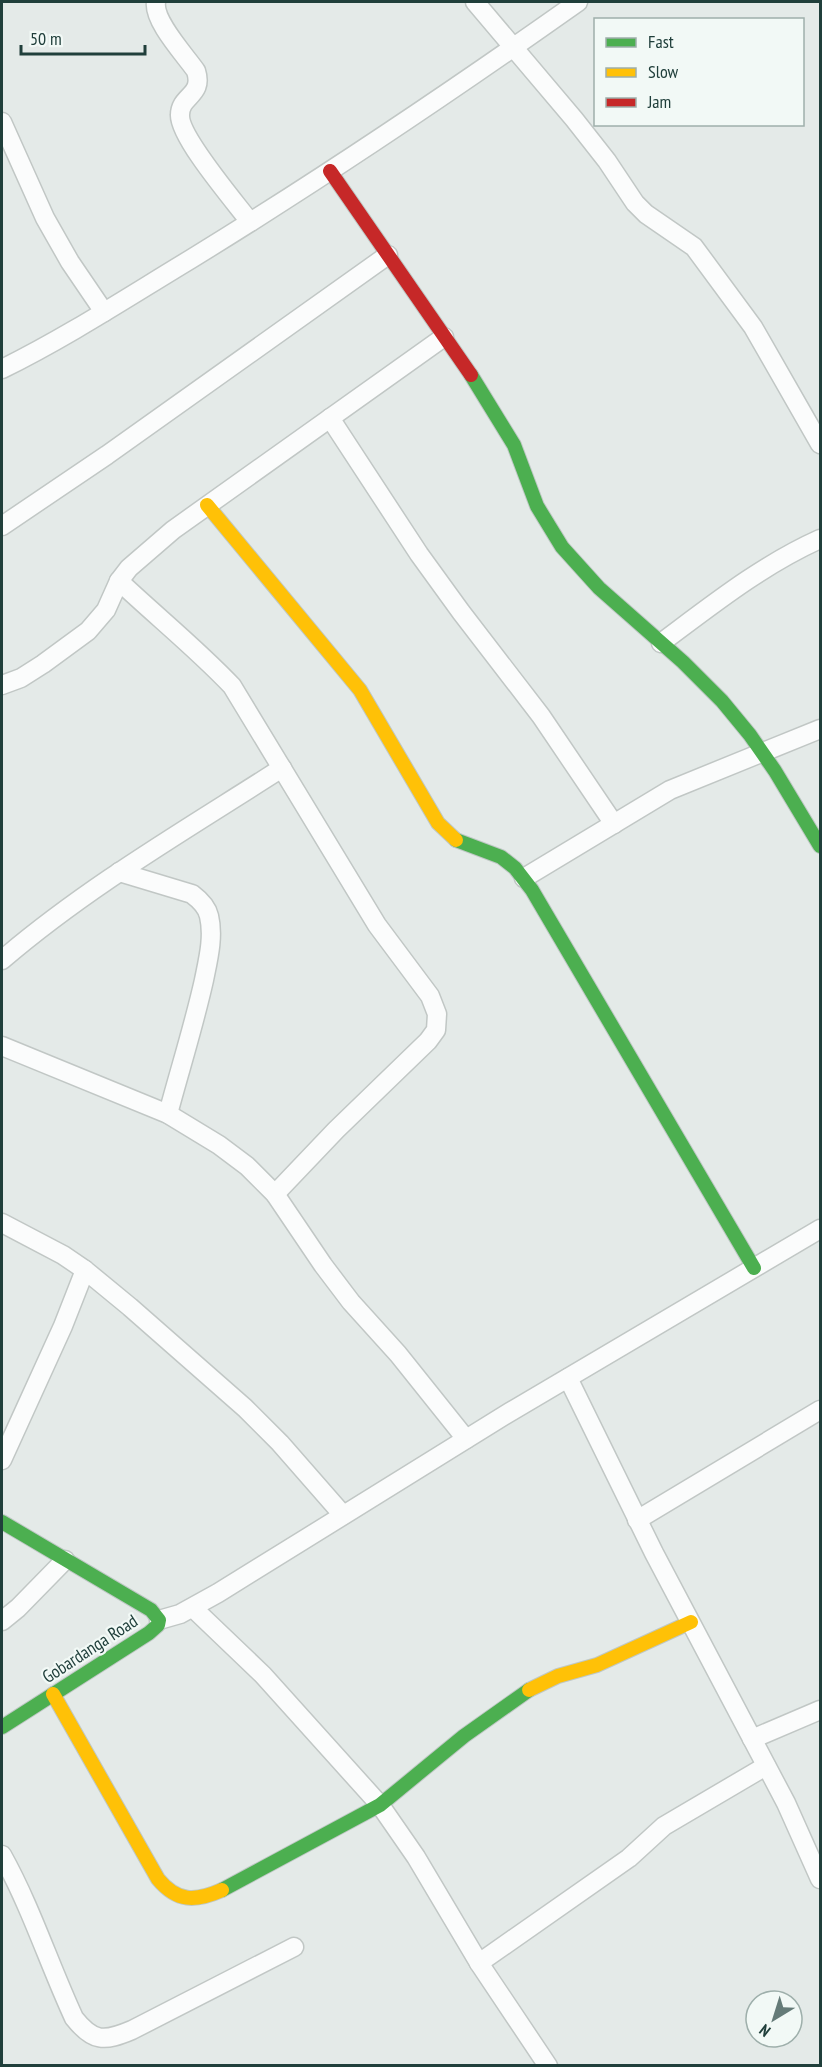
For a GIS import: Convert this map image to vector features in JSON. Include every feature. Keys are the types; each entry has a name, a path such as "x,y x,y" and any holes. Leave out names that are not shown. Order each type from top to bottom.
{"street":[{"path":"156,2 161,23 196,71 199,80 197,90 181,107 179,116 183,129 191,144 250,222"},
{"path":"475,2 607,161 635,203 646,214 694,247 753,327 820,444"},
{"path":"2,369 104,312 250,222 330,171 578,2"},
{"path":"2,122 45,219 104,312"},
{"path":"330,171 511,439 522,460 534,500 547,526 588,576 721,700 764,753 820,846"},
{"path":"2,526 107,455 388,255"},
{"path":"2,685 21,678 88,631 106,610 119,581 147,551 207,505 444,337"},
{"path":"330,418 419,554 541,716 614,824"},
{"path":"207,505 365,697 444,830 458,842 493,853 511,863 524,878 543,905 754,1268"},
{"path":"661,643 765,569 820,539"},
{"path":"119,581 207,660 232,686 377,925 430,996 437,1014 435,1030 428,1041 336,1130 275,1194"},
{"path":"524,878 670,790 820,729"},
{"path":"2,960 25,940 119,872 282,768"},
{"path":"119,872 192,894 201,901 209,914 209,955 199,1001 168,1114"},
{"path":"2,1046 168,1114 219,1145 247,1166 275,1194 351,1302 398,1354 466,1439"},
{"path":"2,1223 85,1270 245,1408 280,1443 343,1515"},
{"path":"159,1620 193,1608 466,1439 820,1229"},
{"path":"2,1460 63,1326 85,1270"},
{"path":"567,1378 637,1520 786,1803 820,1879"},
{"path":"637,1520 820,1410"},
{"name":"Gobardanga Road","path":"2,1522 150,1610 159,1620 158,1626 149,1633 2,1727"},
{"path":"2,1622 65,1560"},
{"path":"193,1608 263,1676 380,1805 416,1857 479,1963 548,2066"},
{"path":"53,1694 158,1879 167,1890 181,1898 197,1898 226,1888 380,1805 464,1736 525,1692 558,1676 597,1665 691,1622"},
{"path":"752,1739 820,1710"},
{"path":"479,1963 629,1858 664,1826 766,1766"},
{"path":"2,1855 25,1900 74,2018 83,2030 95,2037 105,2039 132,2030 294,1947"}],"traffic: fast":[{"path":"471,375 514,445 537,506 562,547 599,588 683,662 722,701 775,771 820,846"},
{"path":"456,840 501,857 515,868 532,890 754,1268"},
{"path":"2,1522 151,1610 159,1620 158,1625 149,1633 2,1727"},
{"path":"222,1890 380,1805 464,1736 529,1690"}],"traffic: slow":[{"path":"207,505 360,690 438,823 456,840"},
{"path":"529,1690 558,1676 597,1665 691,1622"},
{"path":"53,1694 158,1879 172,1892 187,1898 203,1897 222,1890"}],"traffic: jam":[{"path":"330,171 471,375"}]}
